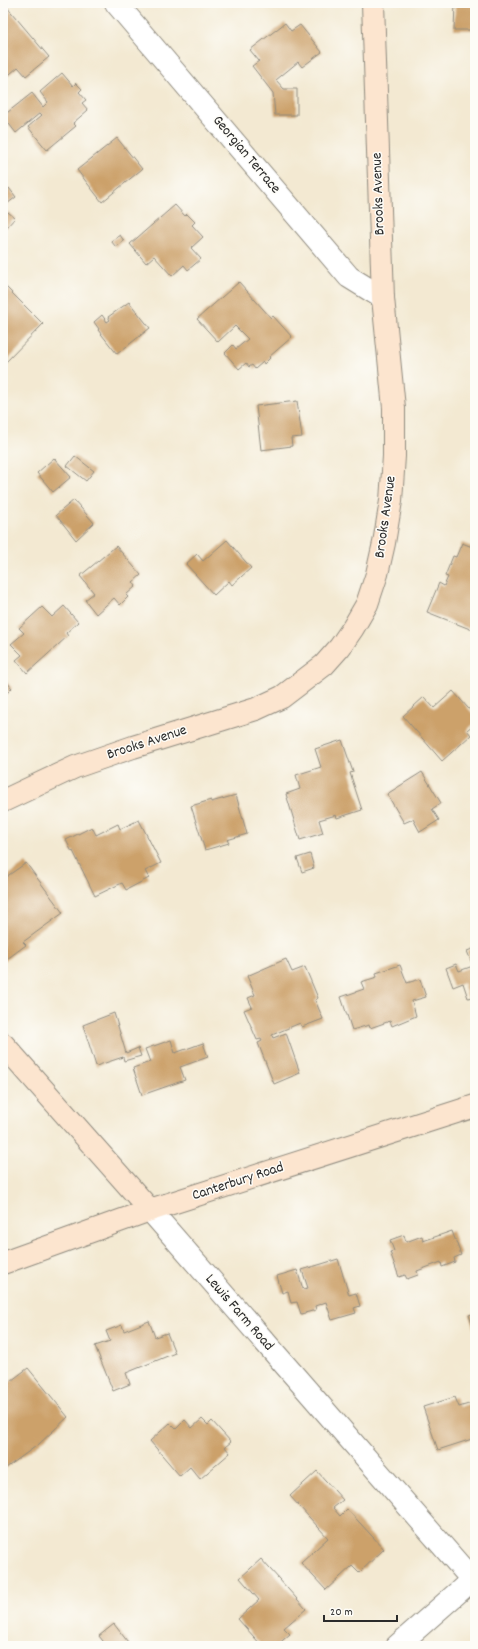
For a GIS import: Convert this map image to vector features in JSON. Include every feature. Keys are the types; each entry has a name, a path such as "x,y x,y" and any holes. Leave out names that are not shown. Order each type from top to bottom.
{"street":[{"name":"Georgian Terrace","path":"116,3 349,277 383,298"},
{"name":"Brooks Avenue","path":"3,801 75,767 133,747 256,709 282,697 324,665 340,647 367,604 377,574 391,501 394,456 394,408 383,298 373,3"},
{"name":"Lewis Farm Road","path":"3,1044 474,1581"},
{"name":"Canterbury Road","path":"3,1263 150,1210 475,1106"},
{"path":"397,1646 474,1581"}],"building":[{"path":"455,3 475,3 475,30 454,30"},
{"path":"6,6 49,57 26,76 18,67 3,80 3,8"},
{"path":"285,23 291,31 300,25 322,52 302,67 298,62 276,80 284,89 297,89 297,115 275,115 273,93 252,66 259,61 250,50"},
{"path":"62,73 73,86 76,83 82,89 79,92 86,100 82,103 88,110 73,123 76,126 47,150 28,127 42,115 40,113 16,133 3,116 32,93 43,107 48,102 40,92"},
{"path":"117,138 142,169 102,202 77,170"},
{"path":"9,188 16,197 3,207 3,193"},
{"path":"175,205 185,216 187,214 195,222 192,225 203,237 191,248 201,259 188,270 184,265 172,276 154,256 146,263 130,244"},
{"path":"8,212 15,218 6,228 3,225 3,217"},
{"path":"120,235 124,241 116,247 111,241"},
{"path":"239,282 271,318 273,316 292,337 269,357 270,358 264,364 263,362 255,369 252,365 249,367 246,363 239,369 225,353 233,345 236,349 248,339 235,326 218,342 197,319"},
{"path":"3,284 43,324 3,365"},
{"path":"129,302 150,328 117,354 98,330 99,329 94,322 102,315 107,322 110,320 108,317"},
{"path":"297,401 302,437 291,438 292,446 261,450 256,406"},
{"path":"75,456 94,471 86,481 67,466"},
{"path":"54,458 71,477 53,492 37,473"},
{"path":"74,500 94,523 76,540 56,515"},
{"path":"227,540 251,568 232,585 229,581 214,595 186,564 197,554 203,561"},
{"path":"462,543 475,548 475,631 427,612 439,583 444,586 448,577 445,576 453,556 456,557"},
{"path":"116,546 141,575 133,582 136,586 126,595 128,597 120,605 114,598 96,614 85,600 94,593 80,576"},
{"path":"64,606 78,622 66,633 68,636 27,673 16,660 22,655 11,644 24,633 19,628 42,607 52,617"},
{"path":"3,678 12,688 3,697"},
{"path":"453,691 475,716 475,723 467,730 471,735 442,761 403,716 424,697 434,708"},
{"path":"342,740 353,772 350,773 362,810 337,818 336,815 319,820 323,833 300,840 286,794 300,789 296,775 321,767 315,749"},
{"path":"422,772 441,803 432,809 439,820 420,832 413,819 404,823 387,794"},
{"path":"236,795 247,834 227,840 229,843 205,850 191,806"},
{"path":"139,820 161,863 145,871 149,878 126,890 122,883 95,896 66,840 92,827 96,835 118,824 120,829"},
{"path":"310,854 314,868 302,872 297,858"},
{"path":"26,863 63,913 23,942 26,945 3,962 3,879"},
{"path":"475,948 475,996 468,998 463,983 453,987 446,968 456,964 459,971 473,966 467,951"},
{"path":"286,959 292,972 305,967 318,998 315,1000 323,1019 302,1027 300,1023 272,1035 273,1038 286,1033 300,1073 274,1084 258,1043 262,1041 261,1039 257,1040 244,1010 252,1007 248,998 255,995 247,976"},
{"path":"400,965 407,983 420,979 426,997 412,1001 416,1016 392,1026 390,1021 370,1028 369,1025 352,1030 341,997 364,989 361,982 377,977 376,973"},
{"path":"114,1013 126,1053 138,1048 141,1056 124,1061 123,1057 96,1066 83,1025"},
{"path":"171,1040 175,1053 203,1043 208,1057 180,1067 185,1080 142,1095 133,1068 150,1062 145,1049"},
{"path":"452,1231 461,1255 454,1258 455,1262 442,1267 441,1262 417,1271 418,1275 407,1279 405,1275 399,1277 390,1252 394,1251 390,1240 404,1235 406,1242 422,1236 423,1241"},
{"path":"338,1259 349,1295 356,1293 360,1306 354,1308 356,1313 332,1320 326,1302 315,1306 316,1310 301,1314 297,1302 291,1303 288,1291 282,1293 277,1276 297,1270 303,1289 308,1288 302,1270"},
{"path":"475,1313 475,1330 474,1330 469,1315"},
{"path":"149,1321 155,1337 167,1333 175,1353 126,1373 130,1384 113,1391 95,1346 110,1341 106,1331 122,1325 124,1331"},
{"path":"28,1368 68,1417 39,1444 6,1468 3,1465 3,1387"},
{"path":"455,1397 459,1407 475,1402 475,1438 438,1450 423,1407"},
{"path":"202,1419 208,1425 212,1421 231,1442 225,1447 230,1453 200,1479 190,1467 180,1476 150,1441 170,1423 176,1429 185,1420 192,1428"},
{"path":"317,1471 343,1500 333,1508 340,1516 347,1509 384,1549 359,1573 352,1566 326,1590 301,1563 328,1538 290,1496"},
{"path":"261,1559 306,1609 284,1628 290,1634 276,1646 262,1646 238,1619 259,1600 240,1578"},
{"path":"114,1624 131,1646 107,1646 99,1636"}]}
